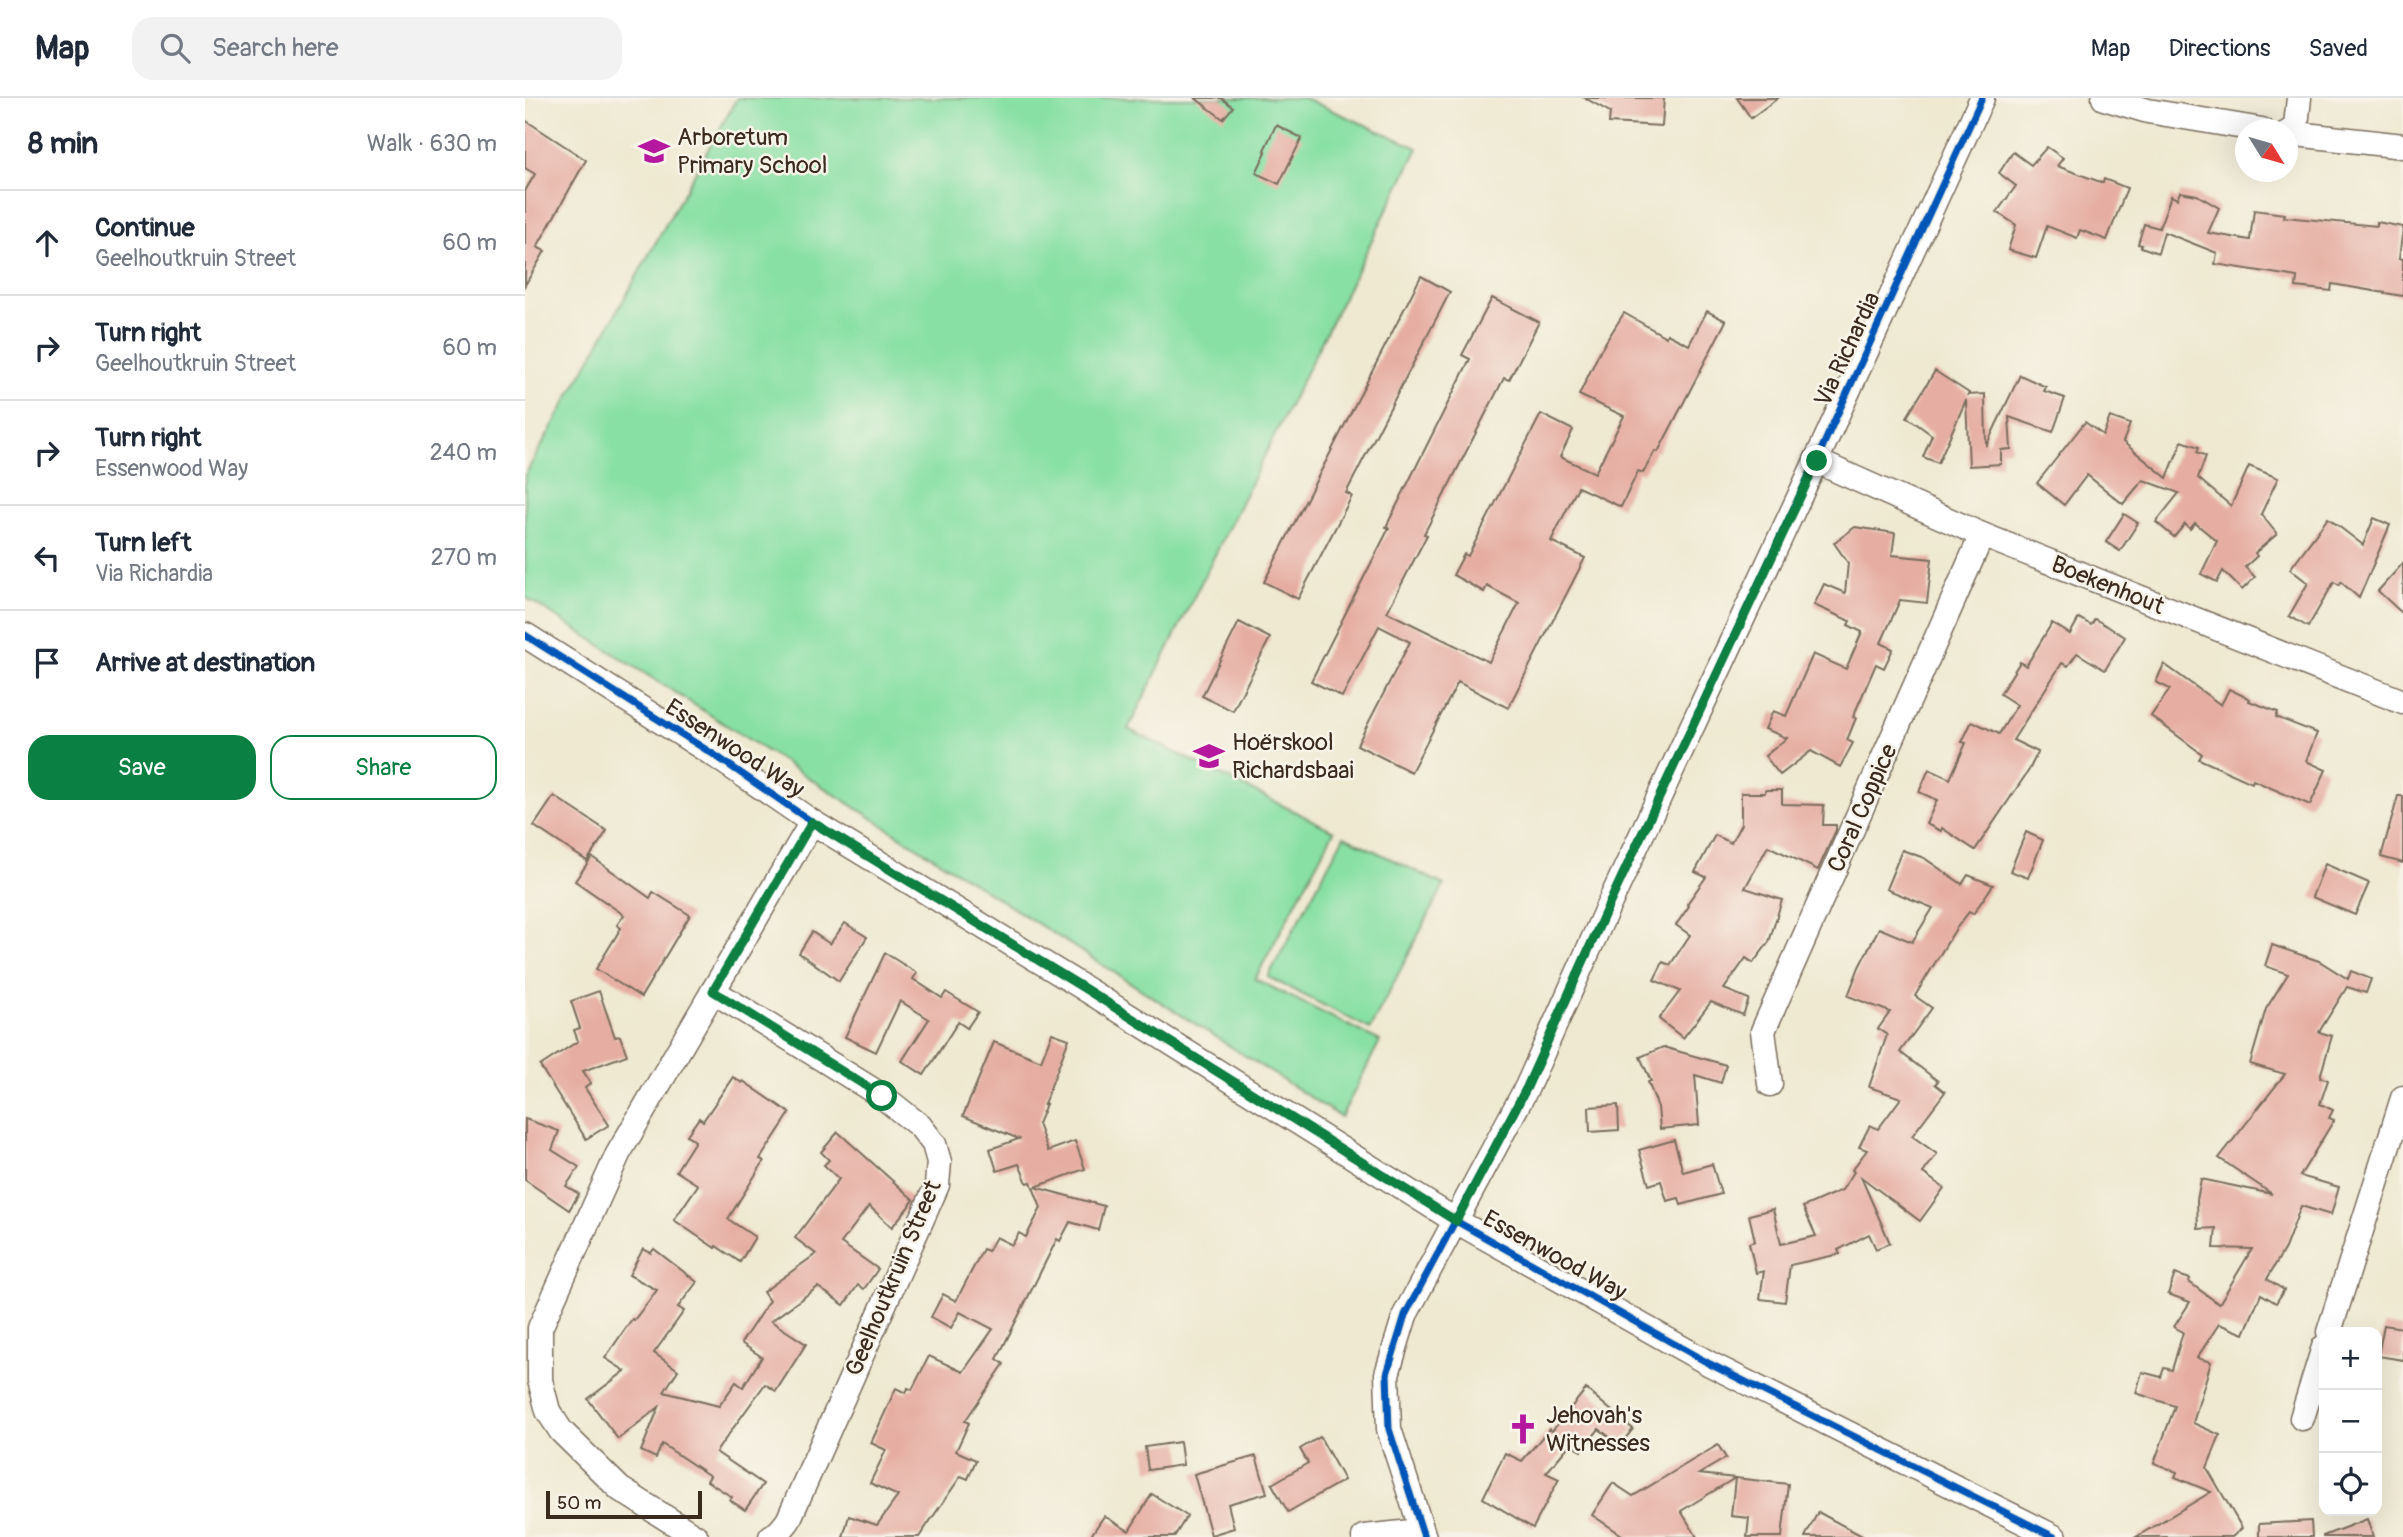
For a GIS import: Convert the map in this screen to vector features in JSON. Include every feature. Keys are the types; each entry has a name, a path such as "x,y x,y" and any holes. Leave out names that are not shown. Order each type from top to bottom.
{"street":[{"name":"Via Richardia","path":"1423,1534 1389,1429 1387,1374 1405,1315 1527,1087 1982,98"},
{"path":"2104,98 2148,111 2235,126"},
{"path":"2294,119 2299,98"},
{"path":"2298,135 2403,146"},
{"name":"Boekenhout","path":"1817,461 1982,536 2403,702"},
{"name":"Coral Coppice","path":"1770,1084 1763,1031 1982,536"},
{"name":"Essenwood Way","path":"525,635 812,822 1456,1221 1710,1364 2054,1537"},
{"path":"696,1537 620,1489 562,1431 548,1411 540,1380 540,1328 618,1154 812,822"},
{"name":"Geelhoutkruin Street","path":"713,991 882,1096 920,1126 935,1144 939,1162 937,1185 788,1521 771,1537"},
{"path":"2331,1327 2403,1098"},
{"path":"2302,1418 2319,1363"},
{"path":"1364,1537 1423,1534"}],"green space":[{"path":"737,98 1304,98 1418,148 1128,729 1334,831 1255,979 1380,1041 1341,1117 525,597 525,475"},
{"path":"1344,836 1444,885 1370,1029 1268,977"}],"building":[{"path":"1195,98 1221,98 1233,107 1223,119"},
{"path":"1585,98 1664,98 1662,126 1609,123 1610,112"},
{"path":"1737,98 1778,98 1751,118"},
{"path":"525,120 586,160 537,247 545,251 525,285 525,191 535,174 525,168"},
{"path":"1276,125 1302,138 1279,184 1256,173"},
{"path":"2047,147 2063,158 2057,166 2103,183 2104,179 2127,188 2107,240 2080,230 2077,238 2047,226 2036,258 2008,250 2016,225 1997,212 2016,186 1999,173 2013,152 2031,165"},
{"path":"2180,192 2197,195 2219,208 2208,233 2250,240 2254,210 2285,214 2284,217 2377,226 2377,222 2403,227 2399,259 2403,259 2403,296 2332,284 2331,291 2296,287 2297,277 2215,264 2217,253 2164,232 2158,253 2141,247 2142,245 2138,244 2144,224 2159,228 2171,196 2177,199"},
{"path":"1421,276 1450,292 1346,493 1352,496 1298,599 1264,582"},
{"path":"1492,298 1539,322 1509,380 1504,378 1387,612 1489,662 1519,603 1487,586 1484,592 1453,575 1464,554 1468,556 1541,414 1573,430 1560,457 1595,473 1624,416 1579,395 1600,351 1624,313 1666,337 1667,334 1689,345 1707,311 1726,321 1658,452 1655,451 1643,473 1638,471 1621,507 1578,487 1551,541 1585,558 1508,708 1458,682 1411,772 1357,745 1410,642 1379,626 1342,697 1311,681 1389,528 1386,527 1470,359 1462,355"},
{"path":"1935,371 1969,393 1968,395 1985,394 1986,446 2020,375 2046,387 2044,391 2065,398 2053,432 2009,417 2011,449 2001,450 2001,464 1969,466 1966,400 1938,463 1923,457 1932,435 1907,417"},
{"path":"2110,417 2130,424 2123,442 2167,478 2182,441 2199,447 2197,452 2206,456 2198,478 2231,506 2249,466 2278,478 2261,514 2277,534 2255,553 2257,556 2245,567 2255,577 2242,590 2223,571 2217,582 2201,574 2217,541 2195,523 2190,529 2185,524 2174,537 2156,522 2179,493 2143,480 2123,504 2087,475 2064,505 2037,483 2085,422 2103,435"},
{"path":"2124,514 2138,523 2120,551 2106,542"},
{"path":"2328,518 2363,545 2374,518 2390,525 2359,598 2341,582 2339,585 2334,582 2308,627 2289,616 2308,583 2290,569"},
{"path":"1855,527 1895,533 1892,555 1932,559 1927,603 1900,600 1881,643 1893,649 1884,668 1876,664 1853,717 1856,718 1847,740 1853,743 1840,767 1811,751 1780,775 1765,756 1787,738 1765,729 1773,711 1786,716 1813,654 1846,669 1862,632 1848,625 1850,621 1814,605 1824,584 1845,593 1848,563 1834,543"},
{"path":"2403,563 2403,614 2378,591"},
{"path":"2079,618 2091,625 2095,619 2125,637 2105,670 2077,653 2068,666 2062,663 2013,740 2038,752 2029,770 1975,850 1942,828 1941,831 1926,824 1937,800 1919,792 1929,769 1950,779 1966,743 1962,742 1972,721 1999,734 2017,705 2000,694 2020,662 2026,666 2052,623 2070,634"},
{"path":"1239,622 1270,638 1233,711 1202,696"},
{"path":"2164,664 2221,705 2229,689 2250,699 2249,701 2278,712 2276,717 2317,733 2306,761 2326,770 2310,805 2199,759 2202,754 2151,716 2170,689 2156,682"},
{"path":"1765,790 1782,790 1782,804 1824,805 1823,825 1836,825 1836,830 1818,870 1768,846 1745,888 1782,900 1769,942 1753,963 1746,958 1724,989 1749,999 1743,1015 1711,1002 1683,1038 1659,1019 1680,991 1654,980 1663,962 1670,965 1690,935 1676,925 1706,877 1695,872 1715,835 1731,843 1741,824 1741,793 1765,793"},
{"path":"554,796 607,831 587,861 534,826"},
{"path":"2398,796 2403,796 2403,863 2381,857"},
{"path":"2026,832 2043,840 2028,878 2010,871"},
{"path":"1902,850 1924,858 1962,884 1968,875 1993,885 1973,914 1969,912 1955,930 1915,996 1932,1008 1900,1052 1938,1081 1935,1084 1945,1092 1912,1136 1937,1154 1923,1173 1944,1188 1920,1221 1861,1177 1890,1243 1876,1249 1869,1234 1838,1250 1840,1254 1790,1265 1785,1302 1760,1299 1764,1271 1756,1273 1749,1243 1755,1241 1749,1215 1773,1209 1781,1244 1816,1236 1803,1207 1842,1190 1854,1172 1852,1170 1867,1150 1859,1147 1870,1125 1878,1129 1901,1098 1869,1087 1887,1035 1878,1029 1890,1012 1848,996 1879,928 1912,942 1933,908 1886,889"},
{"path":"592,857 650,898 653,892 690,915 641,997 596,969 621,928 617,925 624,915 575,881"},
{"path":"2325,864 2369,883 2355,915 2312,897"},
{"path":"845,923 867,937 839,981 799,953 812,932 830,944"},
{"path":"2272,945 2319,961 2348,979 2351,971 2371,979 2366,993 2347,987 2319,1032 2332,1036 2320,1077 2328,1080 2320,1104 2333,1110 2329,1118 2334,1120 2300,1176 2339,1187 2331,1215 2301,1206 2285,1248 2267,1279 2284,1290 2276,1303 2261,1294 2244,1334 2219,1324 2197,1358 2211,1362 2193,1423 2220,1435 2207,1468 2242,1528 2232,1537 2136,1537 2211,1492 2175,1477 2177,1472 2154,1463 2175,1406 2136,1393 2142,1372 2161,1377 2164,1368 2172,1370 2183,1332 2174,1327 2190,1302 2168,1294 2175,1274 2190,1279 2189,1282 2219,1304 2252,1249 2214,1248 2216,1228 2198,1229 2197,1200 2201,1179 2272,1194 2219,1158 2285,1074 2250,1064 2266,1009 2288,974 2265,966"},
{"path":"885,953 917,973 913,979 942,998 946,992 978,1012 967,1028 958,1022 924,1075 902,1061 929,1019 900,1001 876,1052 845,1037"},
{"path":"599,991 615,1037 620,1036 627,1055 583,1071 591,1083 585,1088 609,1125 586,1139 540,1066 578,1041 574,1030 580,1028 571,1001"},
{"path":"1052,1033 1069,1039 1038,1124 1048,1151 1075,1141 1085,1169 1035,1187 1104,1206 1098,1230 1070,1222 1060,1241 1057,1239 997,1359 1004,1364 965,1421 969,1423 956,1451 976,1460 968,1479 961,1476 919,1537 843,1537 849,1516 877,1525 898,1496 870,1483 886,1450 871,1443 896,1388 906,1393 908,1388 912,1390 929,1356 963,1372 993,1329 960,1312 951,1328 931,1317 943,1294 956,1301 983,1249 988,1251 996,1237 1012,1245 1019,1233 1026,1237 1041,1208 1031,1182 1027,1183 1019,1164 997,1171 990,1149 1019,1139 963,1116 994,1042 1041,1061"},
{"path":"1663,1047 1726,1065 1721,1083 1695,1075 1699,1125 1660,1129 1658,1107 1648,1082 1651,1081 1640,1057"},
{"path":"733,1077 790,1113 760,1159 764,1161 728,1219 755,1237 740,1262 674,1220 698,1185 676,1171 695,1141 687,1135 699,1118 703,1121"},
{"path":"1618,1105 1619,1130 1590,1132 1589,1107"},
{"path":"525,1119 559,1131 552,1150 579,1167 566,1186 579,1194 569,1210 525,1180"},
{"path":"838,1132 914,1200 892,1227 869,1206 841,1243 878,1269 864,1289 858,1285 844,1305 818,1287 771,1321 806,1344 776,1391 765,1384 716,1452 763,1484 745,1510 730,1500 732,1497 707,1481 710,1476 662,1444 656,1458 641,1451 659,1407 618,1439 588,1399 625,1371 605,1358 632,1319 634,1320 657,1290 629,1275 643,1249 651,1253 654,1249 697,1282 678,1307 684,1311 654,1353 678,1370 664,1392 719,1406 736,1382 743,1387 762,1357 741,1343 769,1301 763,1292 816,1254 795,1238 839,1179 824,1165 829,1160 821,1152"},
{"path":"1674,1140 1683,1172 1712,1164 1721,1194 1681,1205 1679,1198 1667,1201 1661,1181 1649,1185 1639,1150"},
{"path":"2384,1325 2403,1328 2403,1360 2382,1357"},
{"path":"1586,1389 1633,1429 1620,1445 1599,1429 1581,1451 1571,1443 1546,1473 1559,1479 1533,1528 1483,1498 1505,1453 1522,1461 1549,1429 1552,1431"},
{"path":"1320,1437 1344,1480 1288,1512 1272,1484 1308,1463 1300,1449"},
{"path":"1180,1442 1183,1465 1148,1470 1145,1447"},
{"path":"1718,1445 1726,1458 1699,1474 1735,1478 1681,1511 1697,1537 1625,1537 1592,1515 1613,1483 1633,1496"},
{"path":"1256,1456 1267,1493 1228,1504 1234,1528 1211,1535 1194,1474"},
{"path":"1735,1478 1788,1484 1782,1537 1747,1537 1749,1518 1731,1516"},
{"path":"1152,1494 1187,1516 1174,1537 1090,1537 1104,1516 1129,1531"},
{"path":"1818,1512 1864,1537 1805,1537"},
{"path":"2367,1519 2373,1537 2323,1537 2323,1536"},
{"path":"2311,1521 2312,1537 2259,1537 2259,1524"}],"cycle path":[{"path":"1424,1537 1389,1429 1387,1374 1405,1315 1527,1087 1982,98"},
{"path":"525,635 716,756 812,822 1456,1221 1710,1364 2054,1537"}],"place":[{"name":"Arboretum Primary School","path":"654,151"},
{"name":"Hoërskool Richardsbaai","path":"1209,756"},
{"name":"Jehovah's Witnesses","path":"1523,1429"}],"route":[{"path":"882,1096 713,991 812,822 1456,1221 1527,1087 1605,913 1817,461"}]}
